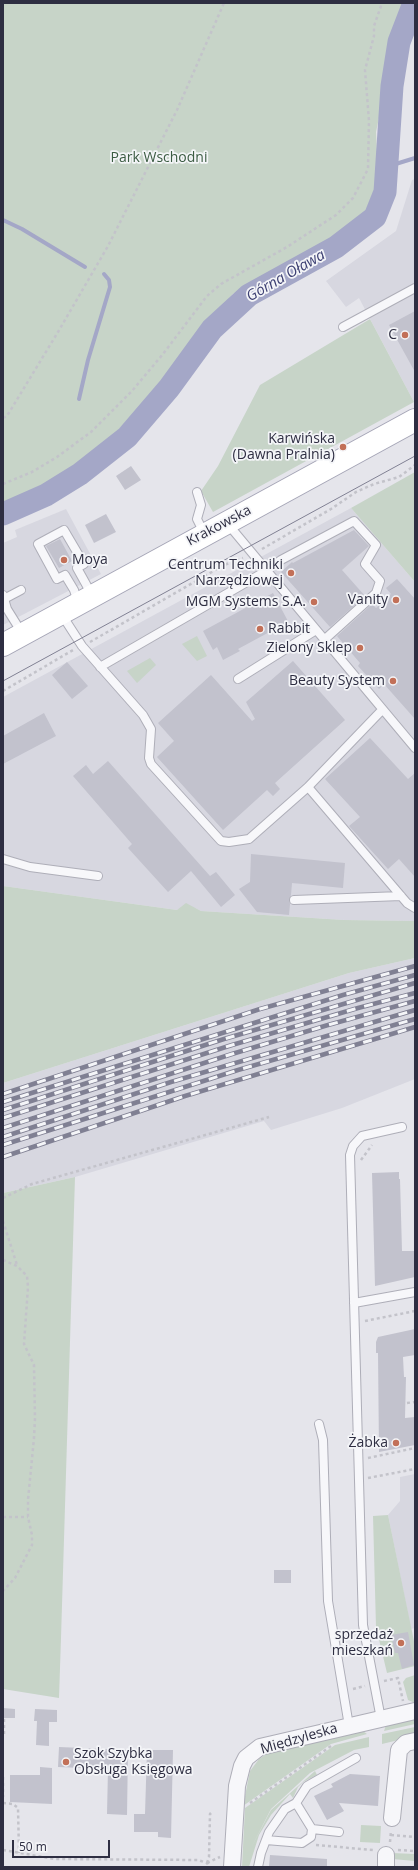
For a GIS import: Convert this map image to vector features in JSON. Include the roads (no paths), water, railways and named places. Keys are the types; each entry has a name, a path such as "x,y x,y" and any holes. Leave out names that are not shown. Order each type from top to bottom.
{"main road":[{"name":"Krakowska","path":"3,645 22,633 415,420"}],"street":[{"name":"Międzyleska","path":"229,1861 237,1786 242,1766 246,1758 260,1747 410,1712"},
{"path":"392,1818 399,1750 406,1744 415,1741"}],"lane":[{"path":"343,327 415,288"},
{"path":"197,492 201,505 197,519 205,534"},
{"path":"100,667 266,571 281,560 354,521 376,545 365,564 380,581 376,594 324,640"},
{"path":"226,522 415,748"},
{"path":"64,530 84,564 77,568 57,579 38,544 64,530"},
{"path":"77,568 77,604"},
{"path":"65,575 74,590 82,646 143,715 151,729 149,758 151,764 221,841 229,842 248,839 308,786 382,710"},
{"path":"21,590 4,597 5,610 22,633"},
{"path":"238,679 316,630"},
{"path":"308,786 407,904 415,908"},
{"path":"3,859 30,867 98,876"},
{"path":"294,900 401,896"},
{"path":"381,1718 363,1625 350,1155 353,1146 362,1136 402,1126"},
{"path":"354,1303 415,1292"},
{"path":"319,1424 323,1440 328,1601 349,1726"},
{"path":"258,1867 268,1832 285,1809 296,1803 307,1786 356,1758"},
{"path":"266,1840 302,1843 312,1837 312,1830 296,1803"},
{"path":"312,1830 339,1832"}],"waterway":[{"name":"Górna Oława","path":"3,514 46,495 80,474 127,437 169,388 212,329 249,295 336,247 375,217 385,192 392,86 399,42 414,3"},
{"path":"386,167 415,158"},
{"path":"3,220 22,229 85,267"},
{"path":"79,399 88,360 110,287 109,280 104,274"}],"tram line":[{"path":"3,681 415,456"}],"railway":[{"path":"3,1094 260,1009 415,966"},
{"path":"3,1102 343,995 415,975"},
{"path":"3,1110 224,1039 415,983"},
{"path":"3,1118 232,1045 415,993"},
{"path":"3,1128 232,1054 415,1001"},
{"path":"3,1137 171,1082 415,1010"},
{"path":"3,1145 238,1070 415,1019"},
{"path":"3,1157 185,1096 415,1027"}],"place":[{"name":"C","path":"405,335"},
{"name":"Karwińska (Dawna Pralnia)","path":"343,447"},
{"name":"Moya","path":"64,560"},
{"name":"Centrum Techniki Narzędziowej","path":"291,573"},
{"name":"Vanity","path":"396,600"},
{"name":"MGM Systems S.A.","path":"314,602"},
{"name":"Rabbit","path":"260,629"},
{"name":"Zielony Sklep","path":"360,648"},
{"name":"Beauty System","path":"393,681"},
{"name":"Żabka","path":"396,1443"},
{"name":"sprzedaż mieszkań","path":"401,1643"},
{"name":"Szok Szybka Obsługa Księgowa","path":"66,1762"}],"park label":[{"name":"Park Wschodni","path":"159,158"}]}
